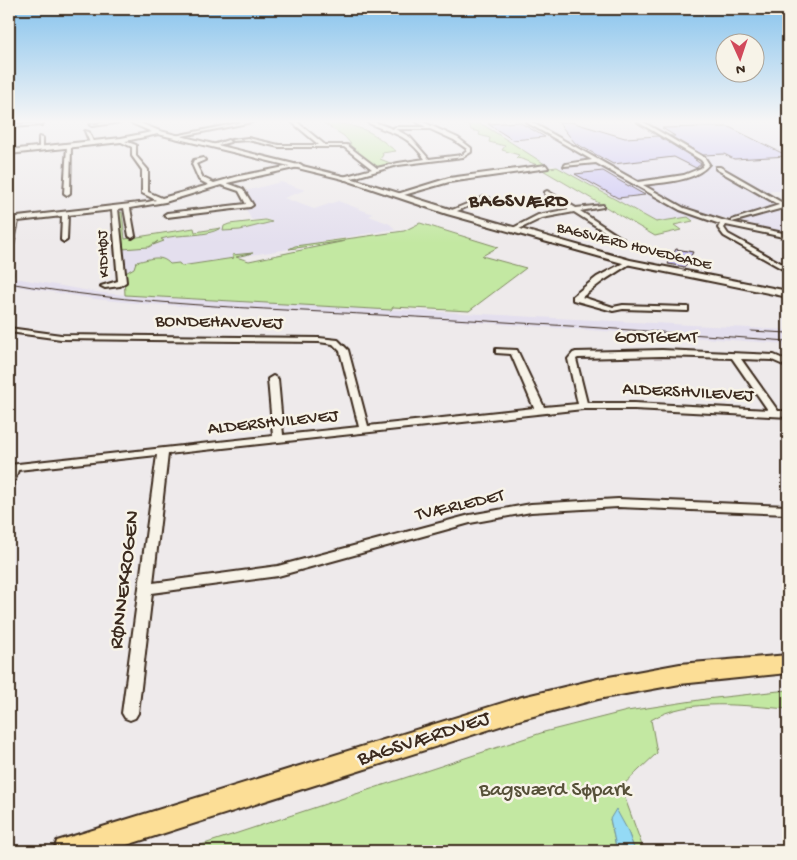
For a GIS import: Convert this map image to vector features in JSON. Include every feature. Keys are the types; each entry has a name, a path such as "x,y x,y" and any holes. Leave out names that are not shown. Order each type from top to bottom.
{"main road":[{"name":"BAGSVÆRDVEJ","path":"67,851 522,708 598,688 680,674 788,664"}],"street":[{"path":"67,193 69,162"},
{"path":"139,162 145,170 146,193 162,200"},
{"path":"195,162 194,164 201,179 212,185"},
{"name":"BAGSVÆRD HOVEDGADE","path":"285,162 345,178 450,212 629,262 788,294"},
{"path":"367,162 375,169"},
{"path":"345,178 375,169 415,162"},
{"path":"566,165 588,162"},
{"path":"599,162 682,209 724,223 788,236"},
{"path":"636,184 678,178 707,166 706,162"},
{"path":"9,250 12,220 126,207 162,200 220,183 300,166"},
{"path":"396,195 449,180 546,167"},
{"path":"718,168 786,207"},
{"path":"167,215 250,205 241,190 220,183"},
{"path":"547,193 620,239"},
{"path":"450,212 486,198"},
{"path":"513,230 540,216 601,206"},
{"path":"126,207 132,236"},
{"path":"734,220 786,207"},
{"name":"KIDHØJ","path":"105,286 122,282 115,208"},
{"path":"64,240 65,214"},
{"path":"724,223 721,228 726,235 788,270"},
{"path":"629,262 600,279 576,298 613,309 623,307 684,309"},
{"name":"BONDEHAVEVEJ","path":"10,331 61,337 319,340 335,342 344,350 364,429"},
{"path":"499,351 514,352 540,410"},
{"name":"GODTGEMT","path":"583,406 572,359 574,356 662,354 735,356 774,358 788,364"},
{"name":"ALDERSHVILEVEJ","path":"735,356 775,413"},
{"path":"273,379 278,439"},
{"name":"ALDERSHVILEVEJ","path":"12,468 583,406 634,406 788,414"},
{"name":"RØNNEKROGEN","path":"130,713 163,451"},
{"path":"9,482 12,468"},
{"name":"TVÆRLEDET","path":"146,589 278,571 470,519 531,508 618,503 788,510"}],"shaded area":[{"path":"542,162 788,162 788,191 753,191 788,211 788,233 708,214 698,219 656,222 553,165 548,166"},
{"path":"281,182 305,190 284,198 314,209 338,201 373,214 369,216 390,224 395,229 295,246 289,249 124,275 121,243 271,221 267,219 251,219 246,209 254,208 245,191"},
{"path":"9,277 102,293 153,297 788,330 788,344 401,317 147,304 95,299 9,285"}],"green space":[{"path":"368,162 388,162 393,164 375,168"},
{"path":"530,162 542,162 548,166"},
{"path":"557,167 656,222 688,217 693,221 674,225 681,230 655,236 541,169"},
{"path":"122,212 125,239 194,228 195,232 221,228 207,233 168,237 161,239 164,241 153,245 158,241 149,247 122,249 117,213"},
{"path":"265,220 272,222 240,230 223,231 224,226 229,224"},
{"path":"420,223 498,247 482,256 526,268 469,311 393,307 391,310 125,295 124,274 134,268 136,262 158,258 170,264 179,263 181,266 234,258 232,255 253,253 236,257 249,261 345,241 289,249 295,246 404,231"},
{"name":"Bagsværd Søpark","path":"788,690 788,709 736,705 700,706 682,708 651,720 657,753 621,787 644,851 635,851 627,829 610,819 617,851 183,851 544,732 627,711 706,699"}],"water":[{"path":"616,809 627,829 635,851 617,851 610,819"}],"building":[{"path":"610,162 629,162 613,164"},
{"path":"684,162 698,162 701,164 696,168"},
{"path":"603,171 645,195 618,198 575,174"},
{"path":"676,249 693,252 685,267 668,264"}],"tram line":[{"path":"9,283 101,296 194,305 533,324 788,341"},
{"path":"751,331 788,333"}],"district":[{"name":"BAGSVÆRD","path":"519,202"}]}
